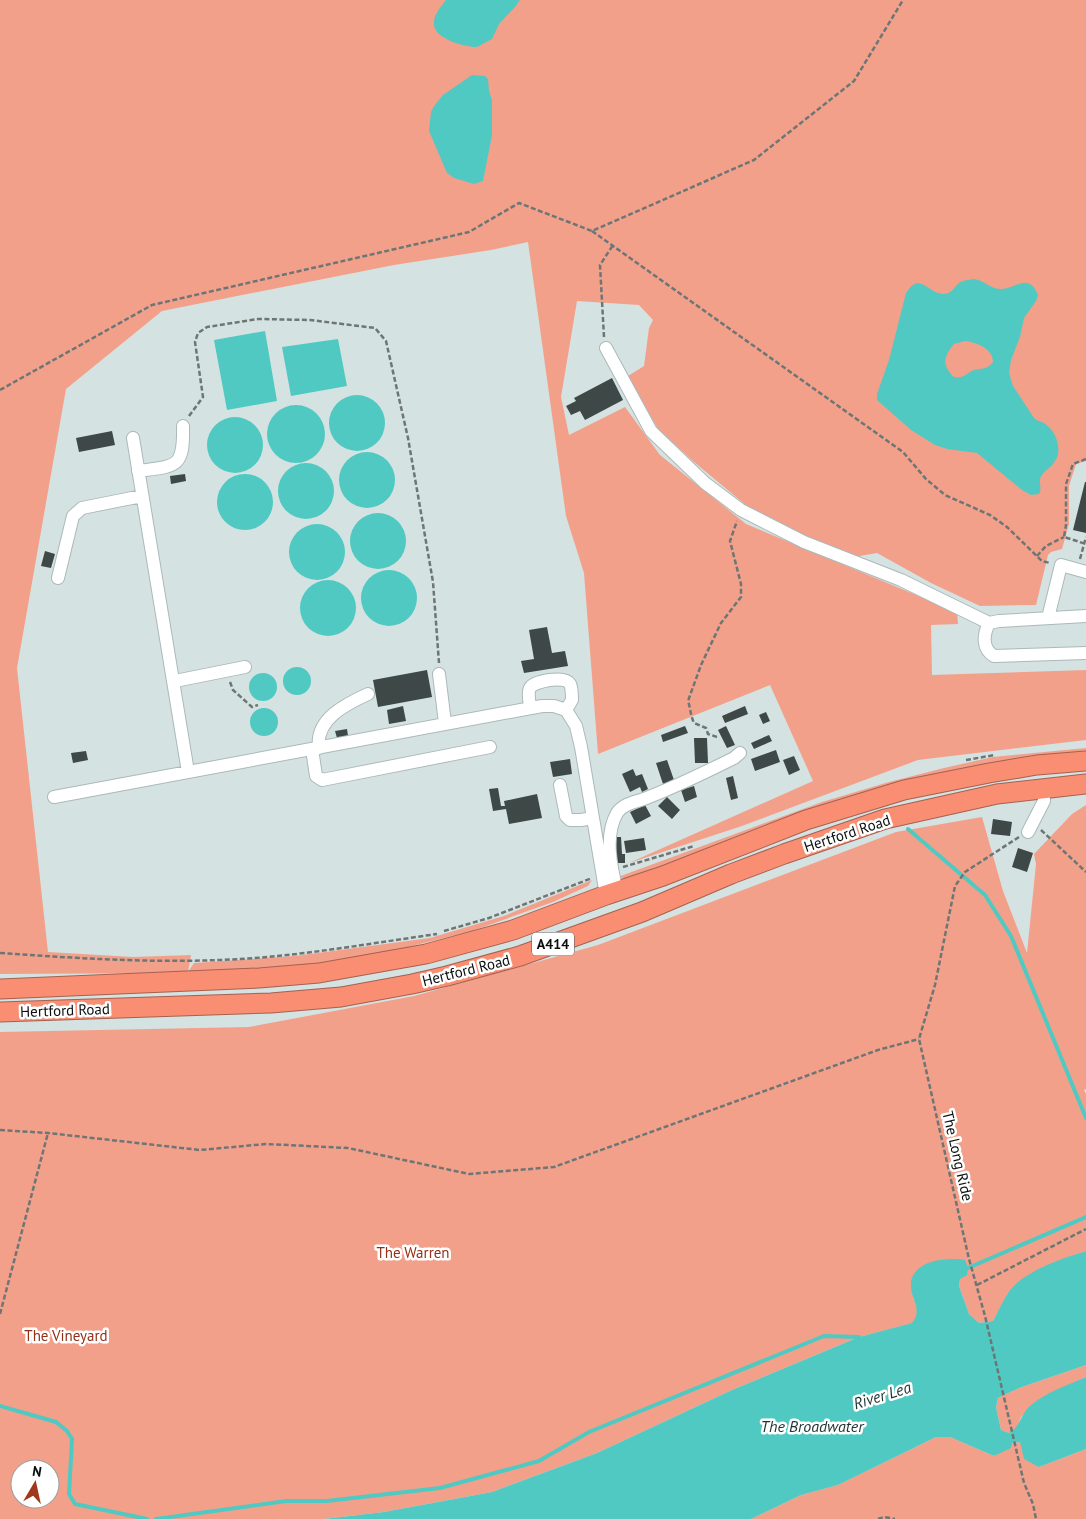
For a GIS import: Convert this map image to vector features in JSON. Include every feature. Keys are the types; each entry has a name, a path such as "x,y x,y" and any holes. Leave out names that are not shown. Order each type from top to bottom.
{"highway":[{"name":"Hertford Road","path":"0,989 250,979 328,972 426,954 513,930 662,876 806,820 904,790 989,773 1086,761"},
{"name":"Hertford Road","path":"0,1012 272,1003 342,997 421,982 520,956 642,912 731,874 885,818 997,794 1086,784"}],"lane":[{"path":"606,348 651,431 705,483 741,510 804,542 901,580 989,624 999,621 1086,616"},
{"path":"138,470 174,465 181,458 184,446 184,426"},
{"path":"133,438 188,772"},
{"path":"58,578 73,516 82,508 142,496"},
{"path":"1048,618 1061,566 1082,571"},
{"path":"989,624 985,632 985,646 988,652 994,656 1086,653"},
{"path":"174,681 245,667"},
{"path":"439,674 445,723"},
{"path":"530,708 528,692 530,687 538,682 556,679 566,680 570,684 572,700 566,710"},
{"path":"368,694 337,711 321,728 315,748 316,776 322,780 490,747"},
{"path":"54,797 445,723 542,706 554,706 566,710 576,726 593,818 612,893"},
{"path":"608,873 610,838 618,812 623,806 666,790 734,758 740,752"},
{"path":"560,785 566,816 570,820 593,818"},
{"path":"1030,827 1044,801 1043,788"}],"path":[{"path":"592,231 754,160 854,81 903,0"},
{"path":"0,390 152,304 469,232 519,203 592,231 613,245 903,452 926,480 945,494 990,515 1007,527 1042,561 1061,566"},
{"path":"606,348 602,317 600,266 613,245"},
{"path":"184,426 203,397 195,342 198,333 207,327 258,319 310,320 375,328 386,341 408,438 433,582 439,674"},
{"path":"1064,537 1066,525 1066,484 1072,464 1086,459"},
{"path":"716,737 708,734 706,728 694,724 689,714 691,708 688,701 700,665 721,623 741,597 741,584 730,541 741,510"},
{"path":"1037,556 1046,546 1064,537 1085,543"},
{"path":"1082,571 1086,537"},
{"path":"227,670 233,690 252,707 258,706"},
{"path":"958,762 1004,754"},
{"path":"1030,827 1086,872"},
{"name":"The Long Ride","path":"1030,827 965,872 955,886 935,985 919,1039 1024,1483 1033,1504 1036,1519"},
{"path":"0,953 93,960 197,960 266,957 437,934 489,918 608,873 695,845"},
{"path":"0,1130 48,1133 200,1150 266,1144 348,1148 469,1174 554,1167 878,1050 919,1039"},
{"path":"0,1314 48,1133"},
{"path":"977,1285 1086,1229"},
{"path":"878,1519 884,1517 896,1519"}],"green space":[{"path":"0,0 1086,0 1086,461 1076,464 1069,486 1069,524 1062,549 1051,552 1048,555 1036,605 980,606 931,583 877,553 854,557 796,532 747,506 658,429 628,376 644,366 649,328 653,320 639,305 577,301 561,397 569,435 625,407 660,455 746,524 957,612 958,624 931,625 932,675 1086,670 1086,740 918,760 742,826 629,863 813,781 770,685 598,754 584,573 566,516 528,242 491,250 394,265 162,311 66,389 17,668 48,952 133,957 191,955 188,972 194,963 295,956 430,938 504,916 592,880 588,886 553,902 472,931 400,949 313,964 187,973 0,974"},
{"path":"1086,748 1086,752 757,831 628,879 618,877 822,802 889,782 993,757"},
{"name":"The Warren","path":"1086,805 1086,1089 1084,1090 1086,1094 1086,1251 1072,1256 1008,1293 993,1321 979,1323 969,1314 959,1286 960,1279 913,1297 917,1313 913,1323 859,1337 732,1390 597,1453 492,1492 384,1512 324,1519 0,1519 0,1032 249,1027 414,996 598,945 896,832 982,817 1003,891 1027,953 1036,864 1034,854 1072,814"},
{"path":"1086,1365 1086,1377 1040,1399 1021,1417 1017,1428 1009,1433 1001,1430 996,1407 998,1398 1019,1388"},
{"path":"936,1437 950,1437 994,1456 1012,1443 1020,1442 1039,1467 1086,1449 1086,1519 751,1519 801,1495 838,1485"}],"water":[{"path":"446,0 520,0 499,24 492,39 477,47 465,46 444,38 435,29 435,17"},
{"path":"472,75 485,76 488,79 492,100 492,135 483,181 474,184 454,178 447,173 429,131 431,112 434,106 443,95"},
{"path":"974,279 993,288 1000,289 1006,289 1021,283 1030,284 1038,295 1024,318 1009,373 1013,386 1034,418 1052,430 1057,441 1057,456 1054,463 1041,477 1039,494 1031,495 1022,490 977,453 947,449 935,445 911,430 877,400 877,394 889,360 906,293 915,284 920,283 937,293 946,294 961,282","holes":["965,341 984,347 990,353 993,362 986,368 974,370 960,377 954,377 947,369 946,357 954,344"]},
{"path":"265,331 277,401 227,410 214,340"},
{"path":"338,339 347,386 291,396 282,347"},
{"path":"351,395 363,395 377,403 385,417 383,434 377,443 363,451 351,451 341,446 334,439 329,429 329,417 334,407 341,400"},
{"path":"296,405 307,407 320,418 325,434 323,445 312,458 296,463 285,461 272,450 267,434 269,423 280,410"},
{"path":"230,417 240,417 255,425 261,434 263,445 261,456 255,465 240,473 230,473 219,468 212,461 207,450 207,440 212,429 219,422"},
{"path":"362,452 372,452 387,460 393,469 395,480 393,491 387,500 372,508 362,508 351,503 344,496 339,485 339,475 344,464 351,457"},
{"path":"300,463 312,463 322,467 330,475 334,491 330,507 322,515 312,519 300,519 290,515 282,507 278,497 278,485 282,475 290,467"},
{"path":"240,474 250,474 265,482 271,491 273,502 271,513 265,522 250,530 240,530 229,525 222,518 217,507 217,497 222,486 229,479"},
{"path":"373,513 383,513 398,521 404,530 406,541 404,552 398,561 383,569 373,569 362,564 355,557 350,546 350,536 355,525 362,518"},
{"path":"312,524 322,524 337,532 343,541 345,552 343,563 337,572 322,580 312,580 301,575 294,568 289,557 289,547 294,536 301,529"},
{"path":"384,570 394,570 409,578 415,587 417,598 415,609 409,618 394,626 384,626 373,621 366,614 361,603 361,593 366,582 373,575"},
{"path":"323,580 333,580 348,588 354,597 356,608 354,619 348,628 333,636 323,636 312,631 305,624 300,613 300,603 305,592 312,585"},
{"path":"297,667 307,671 311,681 307,691 297,695 287,691 283,681 287,671"},
{"path":"263,673 273,677 277,687 273,697 263,701 253,697 249,687 253,677"},
{"path":"264,708 274,712 278,722 274,732 264,736 254,732 250,722 254,712"},
{"name":"The Broadwater","path":"1086,1251 1086,1365 1019,1388 998,1398 996,1407 1001,1430 1009,1433 1016,1427 1027,1409 1036,1401 1057,1389 1086,1377 1086,1449 1039,1467 1024,1459 1020,1442 1012,1443 1011,1448 994,1456 950,1437 936,1437 838,1485 801,1495 751,1519 324,1519 384,1512 492,1492 597,1453 732,1390 859,1337 912,1323 917,1313 911,1288 913,1275 918,1269 933,1262 950,1259 965,1260 968,1268 967,1275 960,1279 959,1286 969,1314 979,1323 993,1321 1008,1293 1023,1278 1043,1267"}],"building":[{"path":"612,378 623,400 585,420 580,411 571,415 566,406 576,401 574,398"},
{"path":"112,431 115,445 79,452 76,438"},
{"path":"185,474 186,481 171,484 170,476"},
{"path":"1086,482 1086,533 1073,530"},
{"path":"45,551 55,554 51,568 41,566"},
{"path":"547,627 552,653 565,651 568,666 524,673 521,661 534,659 529,630"},
{"path":"427,670 432,697 378,707 373,680"},
{"path":"403,706 406,721 389,724 387,710"},
{"path":"745,706 748,714 725,723 722,716"},
{"path":"766,712 770,721 763,724 759,715"},
{"path":"685,726 688,733 663,742 661,735"},
{"path":"726,726 735,745 727,748 718,730"},
{"path":"347,729 348,736 337,738 335,731"},
{"path":"769,735 772,741 754,749 751,743"},
{"path":"694,738 707,738 708,763 695,763"},
{"path":"776,750 780,762 755,771 751,759"},
{"path":"86,751 88,760 73,763 71,753"},
{"path":"794,756 800,770 789,775 783,760"},
{"path":"570,759 572,774 553,777 550,762"},
{"path":"667,760 674,780 663,784 656,763"},
{"path":"633,769 636,776 642,774 648,789 642,792 640,787 630,792 622,774"},
{"path":"733,776 738,798 731,800 726,778"},
{"path":"694,786 697,797 685,802 681,790"},
{"path":"498,788 501,806 505,806 504,801 537,794 542,818 509,824 506,809 493,811 489,789"},
{"path":"667,797 680,810 672,819 658,806"},
{"path":"645,805 651,816 636,824 630,812"},
{"path":"993,819 1012,822 1010,836 991,834"},
{"path":"614,837 621,837 622,854 625,854 625,863 614,863"},
{"path":"644,838 646,850 626,853 624,841"},
{"path":"1018,848 1033,853 1027,872 1012,867"}],"waterway":[{"path":"908,829 985,895 1011,936 1086,1118"},
{"path":"968,1268 1086,1217"},
{"path":"156,1519 286,1501 327,1501 440,1488 539,1461 589,1432 824,1336 859,1337"},
{"path":"0,1406 56,1422 67,1431 72,1439 69,1494 75,1504 147,1519"}],"park label":[{"name":"The Vineyard","path":"66,1335"}],"water label":[{"name":"River Lea","path":"882,1395"}]}
